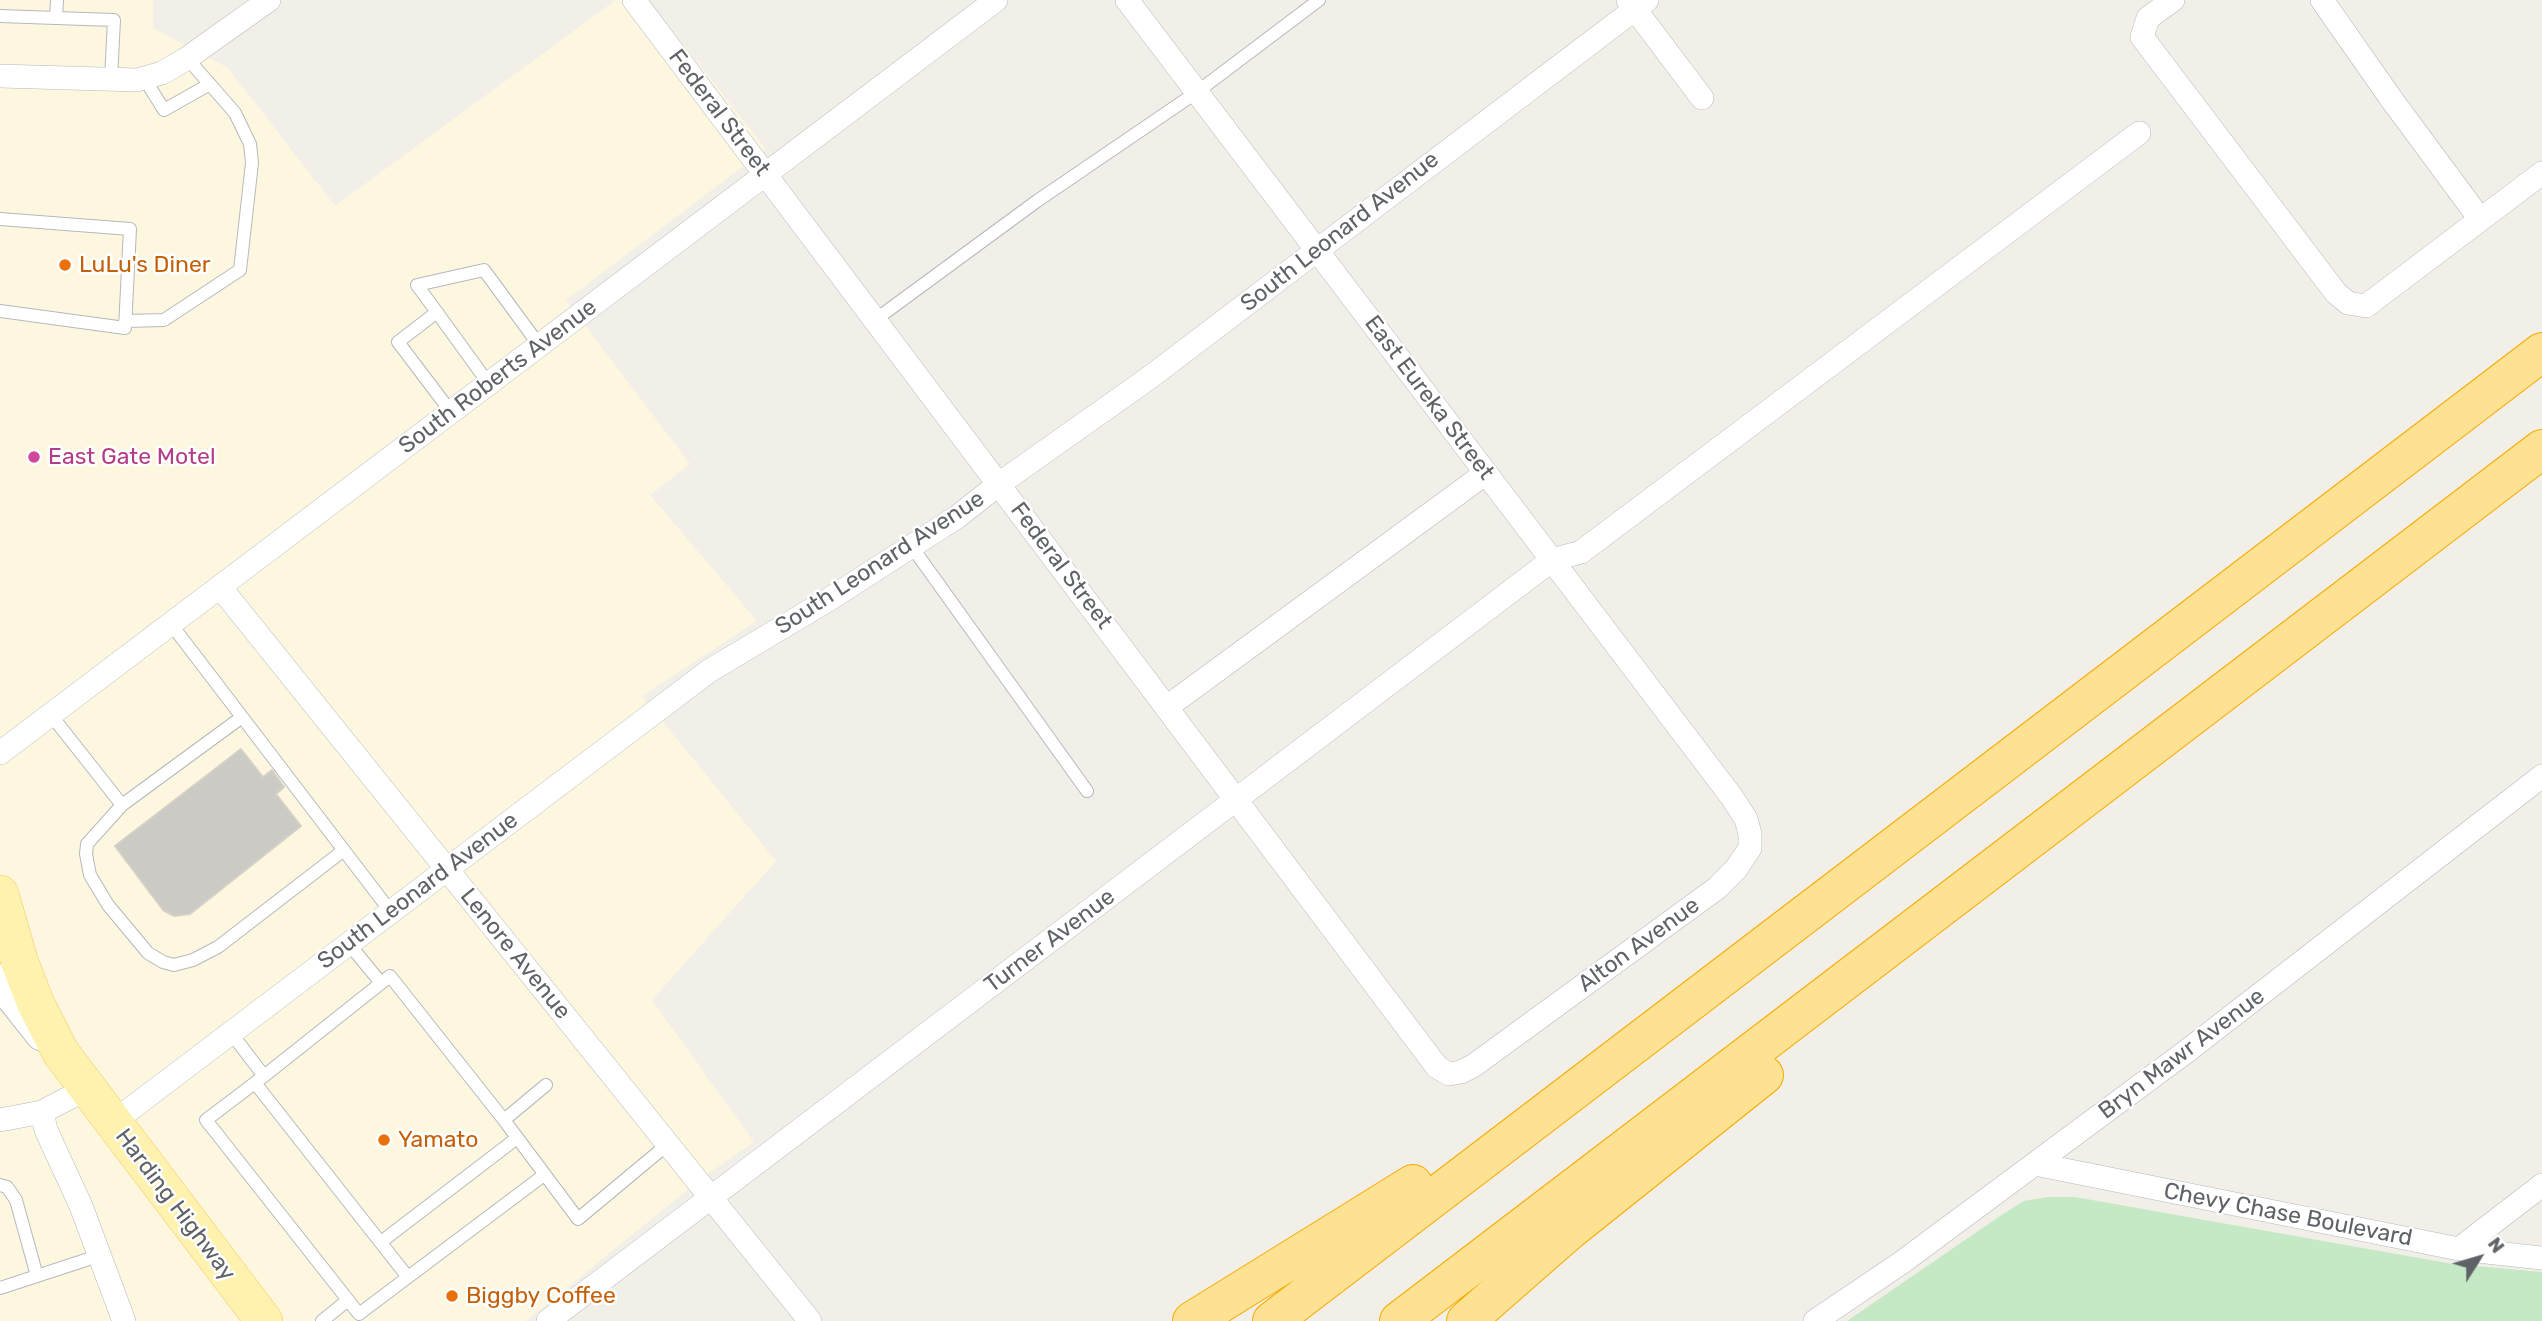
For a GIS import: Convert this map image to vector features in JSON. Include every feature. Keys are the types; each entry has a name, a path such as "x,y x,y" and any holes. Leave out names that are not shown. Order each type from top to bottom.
{"highway":[{"path":"1272,1321 2542,352"},
{"path":"1399,1321 2542,449"},
{"path":"1466,1321 1570,1230 2542,460"},
{"path":"1192,1321 1363,1217 1468,1146 1826,875 1907,826 1922,825"}],"main road":[{"name":"Harding Highway","path":"0,894 19,960 36,1004 61,1052 86,1089 264,1321"}],"street":[{"path":"0,76 137,80 162,73 269,0"},
{"name":"Federal Street","path":"635,0 1437,1067 1449,1074 1474,1066"},
{"name":"South Roberts Avenue","path":"0,753 996,0"},
{"name":"East Eureka Street","path":"1127,0 1731,796"},
{"path":"2172,0 2148,18 2142,37 2336,293 2348,303 2367,306 2542,173"},
{"path":"2322,0 2480,219"},
{"path":"1637,3 1702,98"},
{"name":"South Leonard Avenue","path":"112,1123 709,671 912,547 1149,378 1318,251 1637,3"},
{"name":"Turner Avenue","path":"548,1321 1552,560 1581,552 2139,133"},
{"path":"1167,707 1486,472"},
{"name":"Lenore Avenue","path":"220,587 810,1321"},
{"name":"Bryn Mawr Avenue","path":"1815,1321 1901,1263 2197,1043 2542,776"},
{"name":"Alton Avenue","path":"1474,1066 1717,888 1737,869 1750,848 1750,834 1746,820 1731,796"},
{"path":"0,981 86,1089 42,1112 0,1119"},
{"path":"42,1112 49,1138 81,1206 124,1321"},
{"name":"Chevy Chase Boulevard","path":"2035,1164 2459,1249 2542,1258"},
{"path":"2459,1249 2542,1185"}],"lane":[{"path":"56,18 57,0"},
{"path":"875,320 1037,201 1197,92 1319,0"},
{"path":"0,16 114,20 111,79"},
{"path":"125,321 164,320 240,270 252,163 250,144 235,113 187,58"},
{"path":"144,78 164,110 210,84"},
{"path":"0,219 130,229 125,328 0,311"},
{"path":"489,384 416,285 484,270 539,345"},
{"path":"437,312 398,342 450,412"},
{"path":"912,547 1087,791"},
{"path":"171,624 391,912"},
{"path":"51,715 122,805"},
{"path":"242,717 122,805 87,844 90,875 108,905 148,953 174,965 193,960 218,947 344,850"},
{"path":"349,944 381,983"},
{"path":"544,1175 359,1314 206,1120 390,976 504,1120 578,1219 668,1144"},
{"path":"230,1033 259,1079 407,1276"},
{"path":"504,1120 546,1085"},
{"path":"381,1242 517,1138"},
{"path":"0,1185 7,1188 16,1200 37,1276"},
{"path":"0,1288 101,1255"},
{"path":"322,1321 348,1300"}],"shaded area":[{"path":"0,0 153,0 153,28 228,68 335,206 616,0 648,0 766,149 566,300 690,464 650,495 757,621 642,696 776,861 652,1000 754,1142 702,1178 526,1321 0,1321"}],"green space":[{"path":"2048,1197 2075,1197 2453,1264 2542,1272 2542,1321 1847,1321 2024,1201"}],"building":[{"path":"241,749 263,777 272,770 284,787 276,794 301,826 190,914 174,916 163,910 115,846"}],"place":[{"name":"LuLu's Diner","path":"65,265"},
{"name":"East Gate Motel","path":"34,457"},
{"name":"Yamato","path":"384,1140"},
{"name":"Biggby Coffee","path":"452,1296"}]}
